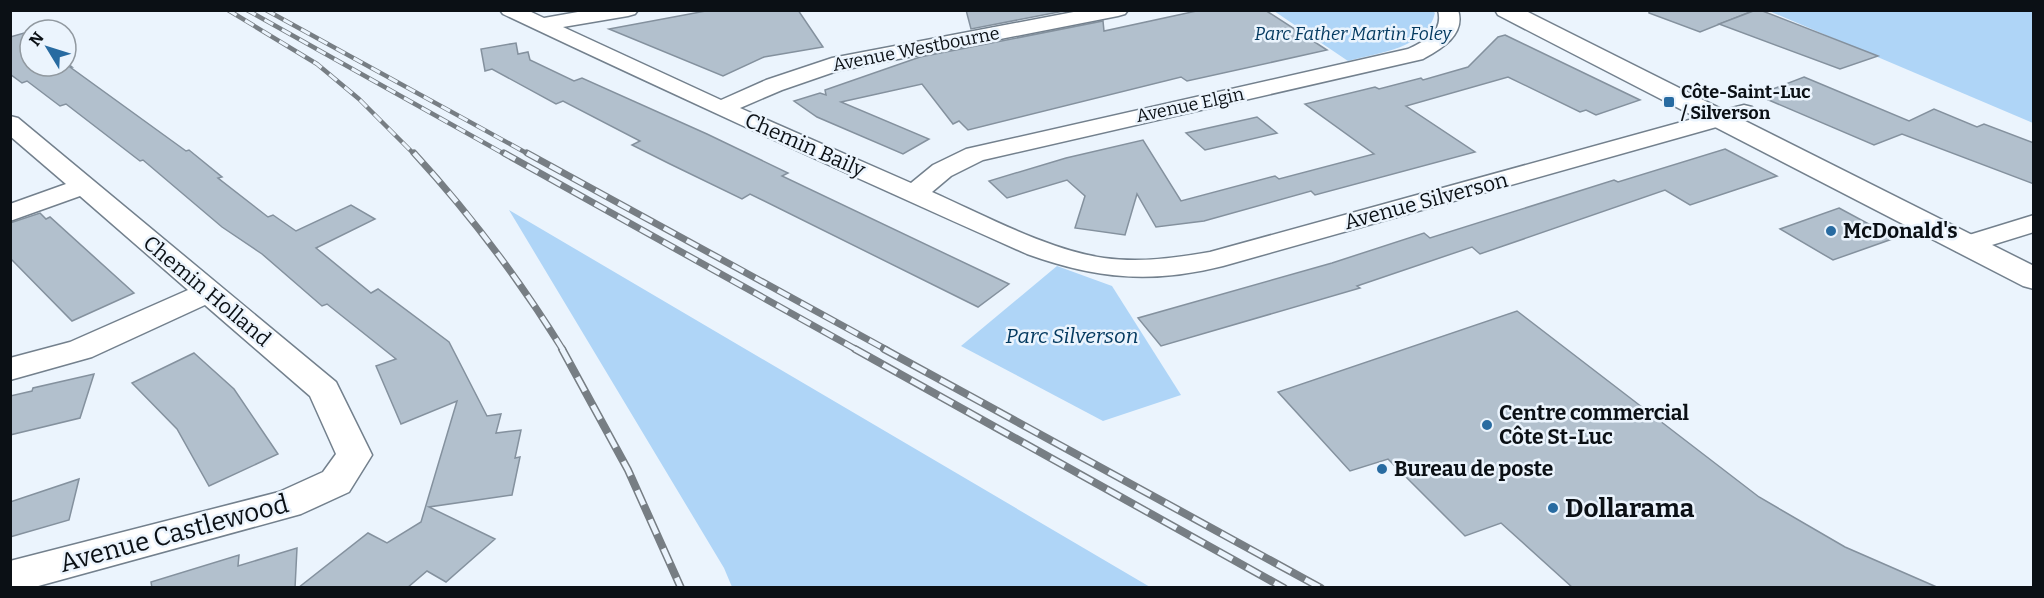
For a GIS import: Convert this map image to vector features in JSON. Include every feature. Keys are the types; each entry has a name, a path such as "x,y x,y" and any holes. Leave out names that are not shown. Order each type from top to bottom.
{"main road":[{"path":"1506,10 1731,116 1980,240 2034,279"},
{"path":"1537,10 1731,116"},
{"path":"1980,240 2034,255"}],"street":[{"name":"Chemin Baily","path":"510,10 721,108 915,194 1071,261 1104,268"},
{"path":"539,25 628,10"},
{"name":"Avenue Westbourne","path":"721,108 774,85 832,65 1118,10"},
{"name":"Avenue Elgin","path":"915,194 932,177 949,165 975,154 1415,54 1430,47 1449,29 1452,20 1448,10"},
{"name":"Avenue Silverson","path":"1104,268 1147,270 1174,268 1213,260 1731,116"},
{"name":"Chemin Holland","path":"10,123 324,390 354,456 336,482"},
{"path":"10,213 84,186"},
{"path":"1980,240 2034,222"},
{"path":"10,369 81,350 208,292"},
{"name":"Avenue Castlewood","path":"10,577 288,504 336,482"}],"green space":[{"name":"Parc Father Martin Foley","path":"1432,10 1435,13 1430,25 1412,41 1387,52 1348,61 1274,11"},
{"path":"1769,11 2033,11 2033,123"},
{"path":"509,210 1150,587 732,587 724,568"},
{"name":"Parc Silverson","path":"1057,266 1112,286 1181,395 1103,421 961,346"}],"building":[{"path":"711,10 798,10 823,47 764,57 723,76 609,29"},
{"path":"966,10 1069,10 971,29"},
{"path":"1201,10 1265,10 1327,50 1187,81 1181,77 968,130 959,121 953,124 922,84 841,102 929,139 903,154 817,117 794,101 820,93 826,95 825,90 920,57 1103,21 1104,31"},
{"path":"1649,10 1750,10 1750,12 1700,32 1649,13"},
{"path":"1756,10 1878,56 1840,69 1719,24"},
{"path":"18,35 18,78 78,78 78,73 186,151 189,150 222,177 218,178 268,217 273,215 296,231 351,205 375,219 316,248 371,293 378,289 449,342 487,416 501,414 496,433 521,430 515,458 520,457 512,495 429,507 495,539 446,582 427,571 407,588 298,588 368,533 387,543 421,522 457,401 401,424 376,366 396,359 327,304 322,306 262,254 222,227 143,160 140,161 66,104 60,106 27,81 22,83 10,74 10,37"},
{"path":"1505,35 1640,100 1596,115 1586,110 1580,112 1508,77 1406,106 1475,152 1315,195 1311,191 1204,221 1156,227 1137,194 1125,235 1075,228 1085,196 1067,180 1007,198 989,181 1066,158 1143,140 1181,201 1275,176 1279,179 1374,154 1305,104 1375,87 1379,89 1421,78 1423,80 1468,67 1498,37"},
{"path":"516,43 518,54 528,52 530,60 574,81 582,78 707,134 788,173 782,176 1009,284 978,307 750,194 742,199 670,164 632,145 640,141 563,101 556,104 492,69 485,71 481,49"},
{"path":"1804,77 1909,121 1934,109 1977,127 1984,124 2034,143 2034,184 1902,134 1874,145 1757,95"},
{"path":"1257,117 1277,133 1205,150 1186,133"},
{"path":"1725,149 1777,176 1690,205 1665,190 1480,254 1472,247 1357,286 1360,288 1161,346 1138,318 1332,263 1424,233 1430,238 1614,180 1618,182"},
{"path":"1839,208 1895,238 1833,260 1780,229"},
{"path":"40,213 46,219 50,217 134,293 72,321 10,258 10,223"},
{"name":"Centre commercial Côte St-Luc","path":"1517,311 1759,497 1845,547 1939,588 1573,588 1501,523 1465,536 1388,459 1350,471 1278,392"},
{"path":"194,353 234,389 278,454 209,486 177,429 132,383"},
{"path":"94,374 80,418 10,435 10,396 32,391 33,388"},
{"path":"79,479 69,520 10,537 10,502"},
{"path":"297,548 295,588 152,588 151,582 239,555 238,566"}],"railway":[{"path":"228,10 317,64 359,99 415,155"},
{"path":"247,10 506,155"},
{"path":"266,10 530,155"},
{"path":"414,153 493,248 563,350"},
{"path":"504,153 857,350"},
{"path":"527,153 887,350"},
{"path":"562,349 628,470 681,588"},
{"path":"855,349 1284,588"},
{"path":"884,349 1321,588"}],"place":[{"name":"Côte-Saint-Luc / Silverson","path":"1669,102"},
{"name":"McDonald's","path":"1831,231"},
{"name":"Centre commercial Côte St-Luc","path":"1487,425"},
{"name":"Bureau de poste","path":"1382,469"},
{"name":"Dollarama","path":"1553,508"}]}
